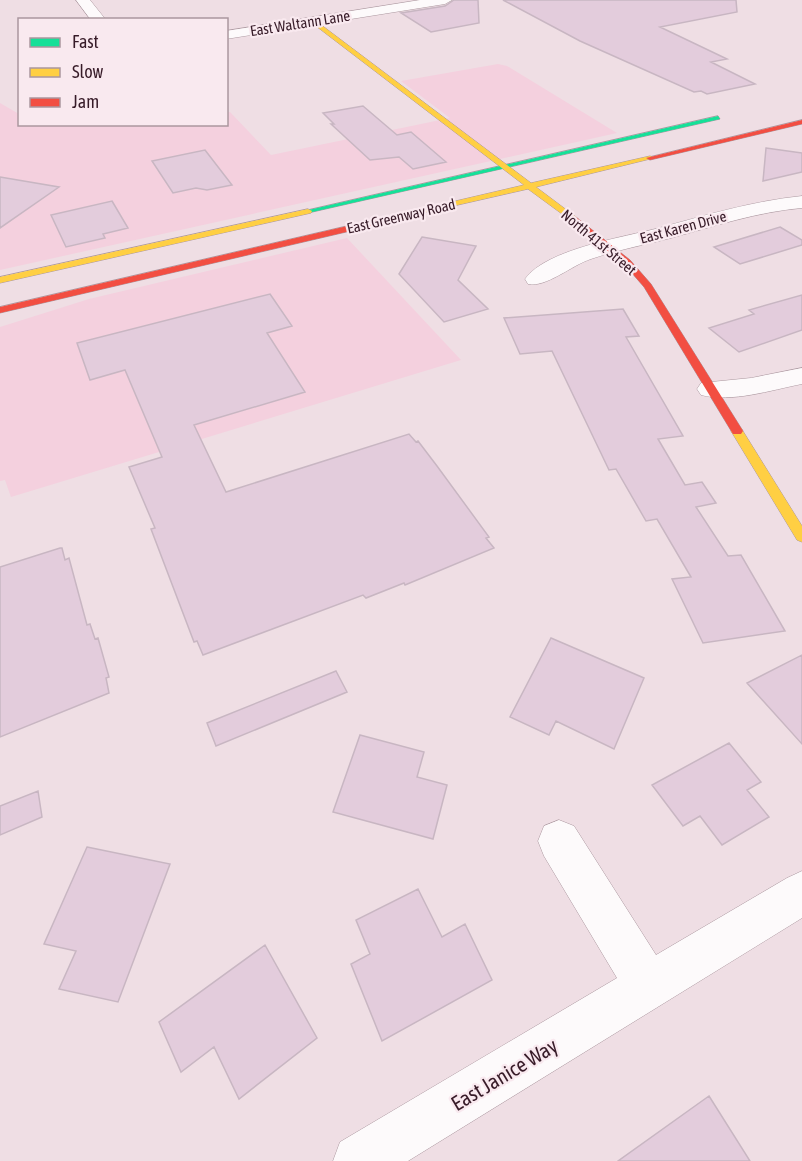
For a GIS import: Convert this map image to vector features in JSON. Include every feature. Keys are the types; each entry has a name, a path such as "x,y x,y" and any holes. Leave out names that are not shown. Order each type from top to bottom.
{"main road":[{"name":"North 41st Street","path":"314,22 627,262 648,286 802,537"},
{"name":"East Greenway Road","path":"0,280 504,166 736,118 761,131"},
{"name":"East Greenway Road","path":"0,310 802,122"}],"street":[{"path":"83,0 97,18"},
{"name":"East Waltann Lane","path":"228,35 444,0"},
{"name":"East Karen Drive","path":"536,279 551,267 608,248 749,209 802,202"},
{"path":"710,389 751,386 802,376"},
{"path":"559,842 649,987"},
{"name":"East Janice Way","path":"359,1161 802,893"}],"shaded area":[{"path":"498,64 507,66 617,133 0,270 0,103 18,113 18,126 228,126 228,112 230,112 271,155 450,118 401,81"},
{"path":"347,238 461,360 11,497 5,480 0,481 0,327 89,299"}],"building":[{"path":"454,0 478,0 479,23 431,32 401,13 445,6"},
{"path":"503,0 736,0 737,12 660,27 727,59 711,62 755,84 707,94 701,91 694,92 580,41"},
{"path":"363,106 397,135 411,132 446,162 413,169 399,157 370,160 331,124 334,124 323,113"},
{"path":"766,148 802,153 802,172 763,181"},
{"path":"205,150 232,185 207,190 196,188 173,193 152,161"},
{"path":"0,177 59,187 0,228"},
{"path":"112,201 128,228 103,234 105,238 66,247 51,215"},
{"path":"780,227 802,240 802,245 740,264 714,247"},
{"path":"422,237 476,246 458,280 488,309 444,322 399,274"},
{"path":"270,294 292,326 267,333 305,392 194,425 226,492 409,434 416,442 418,441 437,466 489,537 486,538 494,548 405,585 404,583 366,598 363,595 203,655 197,641 194,642 151,529 155,528 129,467 162,457 125,370 90,380 77,343"},
{"path":"802,295 802,330 739,352 709,328 754,314 749,310"},
{"path":"623,309 639,336 626,337 683,436 658,439 685,485 702,482 716,503 696,507 728,556 741,555 785,631 703,643 672,579 691,577 657,519 646,521 616,469 609,470 552,351 520,354 504,318"},
{"path":"62,548 65,560 69,558 87,625 90,624 95,639 98,638 109,677 106,678 109,693 0,737 0,567"},
{"path":"551,638 644,678 614,749 556,721 549,735 510,717"},
{"path":"802,655 802,744 747,683"},
{"path":"336,671 347,692 216,746 207,723"},
{"path":"360,735 424,752 417,777 447,785 433,839 333,812"},
{"path":"729,743 761,782 747,790 769,817 722,845 700,816 683,826 652,785"},
{"path":"38,791 42,817 0,835 0,806"},
{"path":"87,847 170,864 118,1002 59,989 76,951 44,944"},
{"path":"418,889 442,937 465,924 492,980 382,1041 351,964 370,954 356,920"},
{"path":"265,945 317,1038 239,1099 214,1047 181,1072 159,1022"},
{"path":"709,1096 750,1161 618,1161"}],"traffic: fast":[{"path":"308,211 718,118"}],"traffic: slow":[{"path":"314,22 573,219"},
{"path":"386,220 650,158"},
{"path":"0,280 308,211"},
{"path":"737,431 802,537"}],"traffic: jam":[{"path":"650,158 802,122"},
{"path":"573,219 627,262 648,286 737,431"},
{"path":"0,310 386,220"}]}
